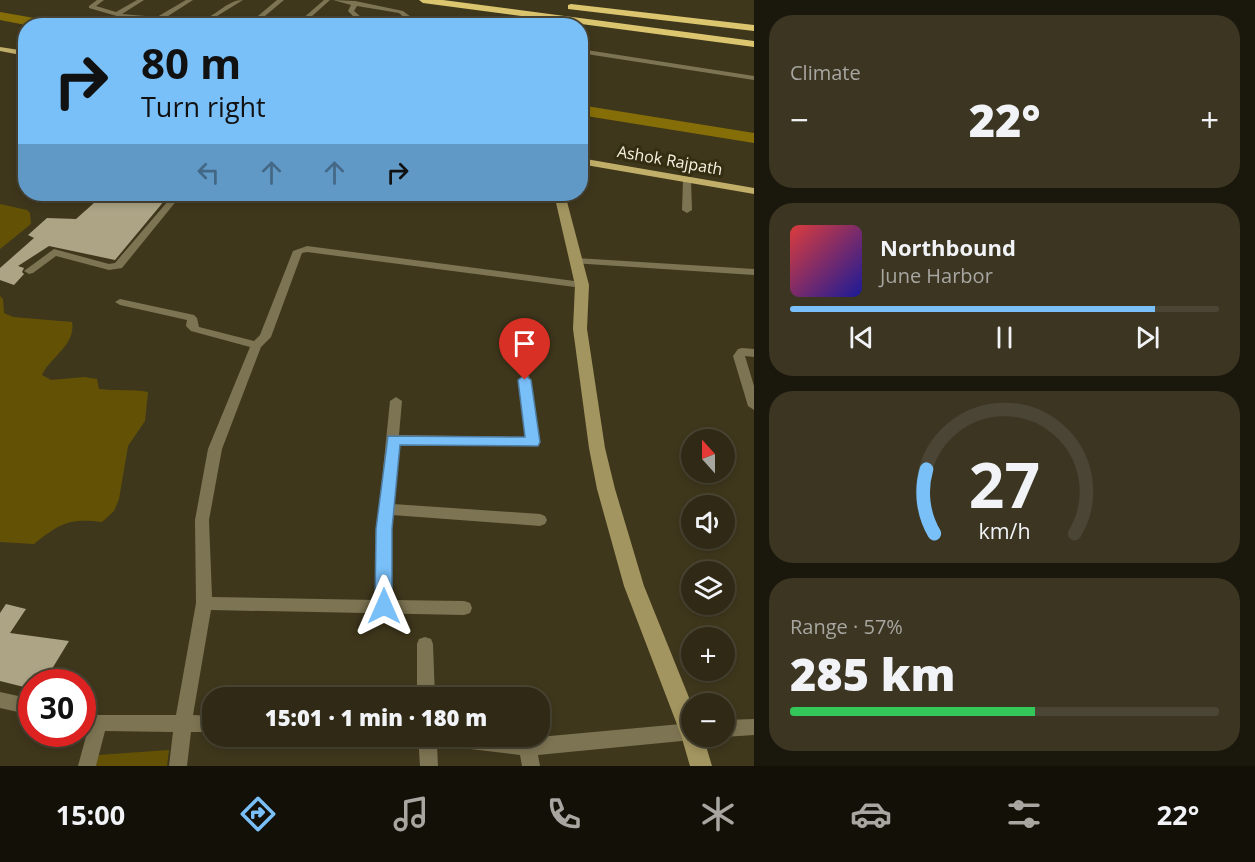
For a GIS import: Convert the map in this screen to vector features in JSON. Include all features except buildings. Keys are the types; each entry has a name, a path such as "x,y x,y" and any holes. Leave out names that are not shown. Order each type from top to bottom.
{"highway":[{"path":"412,0 514,18"},
{"path":"423,0 558,18"},
{"path":"460,0 754,39"},
{"path":"492,0 524,3"},
{"path":"565,7 754,28"},
{"path":"588,22 754,44"},
{"path":"588,29 754,55"}],"main road":[{"path":"0,44 18,47"},
{"path":"0,49 18,52"},
{"name":"Ashok Rajpath","path":"588,156 754,184"},
{"name":"Ashok Rajpath","path":"588,162 754,191"}],"street":[{"path":"101,0 91,7 116,15 160,18 190,0"},
{"path":"116,15 141,0"},
{"path":"207,18 240,0"},
{"path":"259,18 281,0"},
{"path":"306,18 327,0"},
{"path":"336,0 401,12 408,18"},
{"path":"355,3 351,11 359,18"},
{"path":"588,52 754,78"},
{"path":"687,180 687,210"},
{"path":"29,271 54,252 110,267 118,266 172,201"},
{"path":"561,201 582,285 580,329 597,448 606,489 634,586 681,707"},
{"path":"178,766 183,723 204,603 202,520 215,449 256,345 265,337 296,254 302,249 582,285"},
{"path":"576,261 754,272"},
{"path":"120,302 190,317 193,321 192,326 195,328 256,345"},
{"path":"754,353 742,352 739,356 754,406"},
{"path":"393,439 533,442 525,380"},
{"path":"384,606 384,529 396,401"},
{"path":"386,509 540,520"},
{"path":"204,603 464,608"},
{"path":"425,644 426,687"},
{"path":"0,700 18,704"},
{"path":"96,721 202,724"},
{"path":"735,728 754,727"},
{"path":"550,745 681,734"},
{"path":"87,766 88,747"},
{"path":"429,747 429,766"},
{"path":"528,747 531,766"},
{"path":"695,747 701,766"}],"shaded area":[{"path":"0,204 27,210 30,213 31,224 0,249"},
{"path":"0,296 3,299 4,313 13,317 72,322 70,337 42,375 51,380 84,377 97,379 99,389 148,392 145,421 128,446 119,499 114,511 102,522 81,521 65,524 34,544 0,542"},
{"path":"169,750 167,766 96,766 98,755"}],"waterway":[{"path":"0,16 18,19"},
{"path":"588,111 754,138"}],"route":[{"path":"384,606 384,529 393,439 533,442 525,380"}]}
